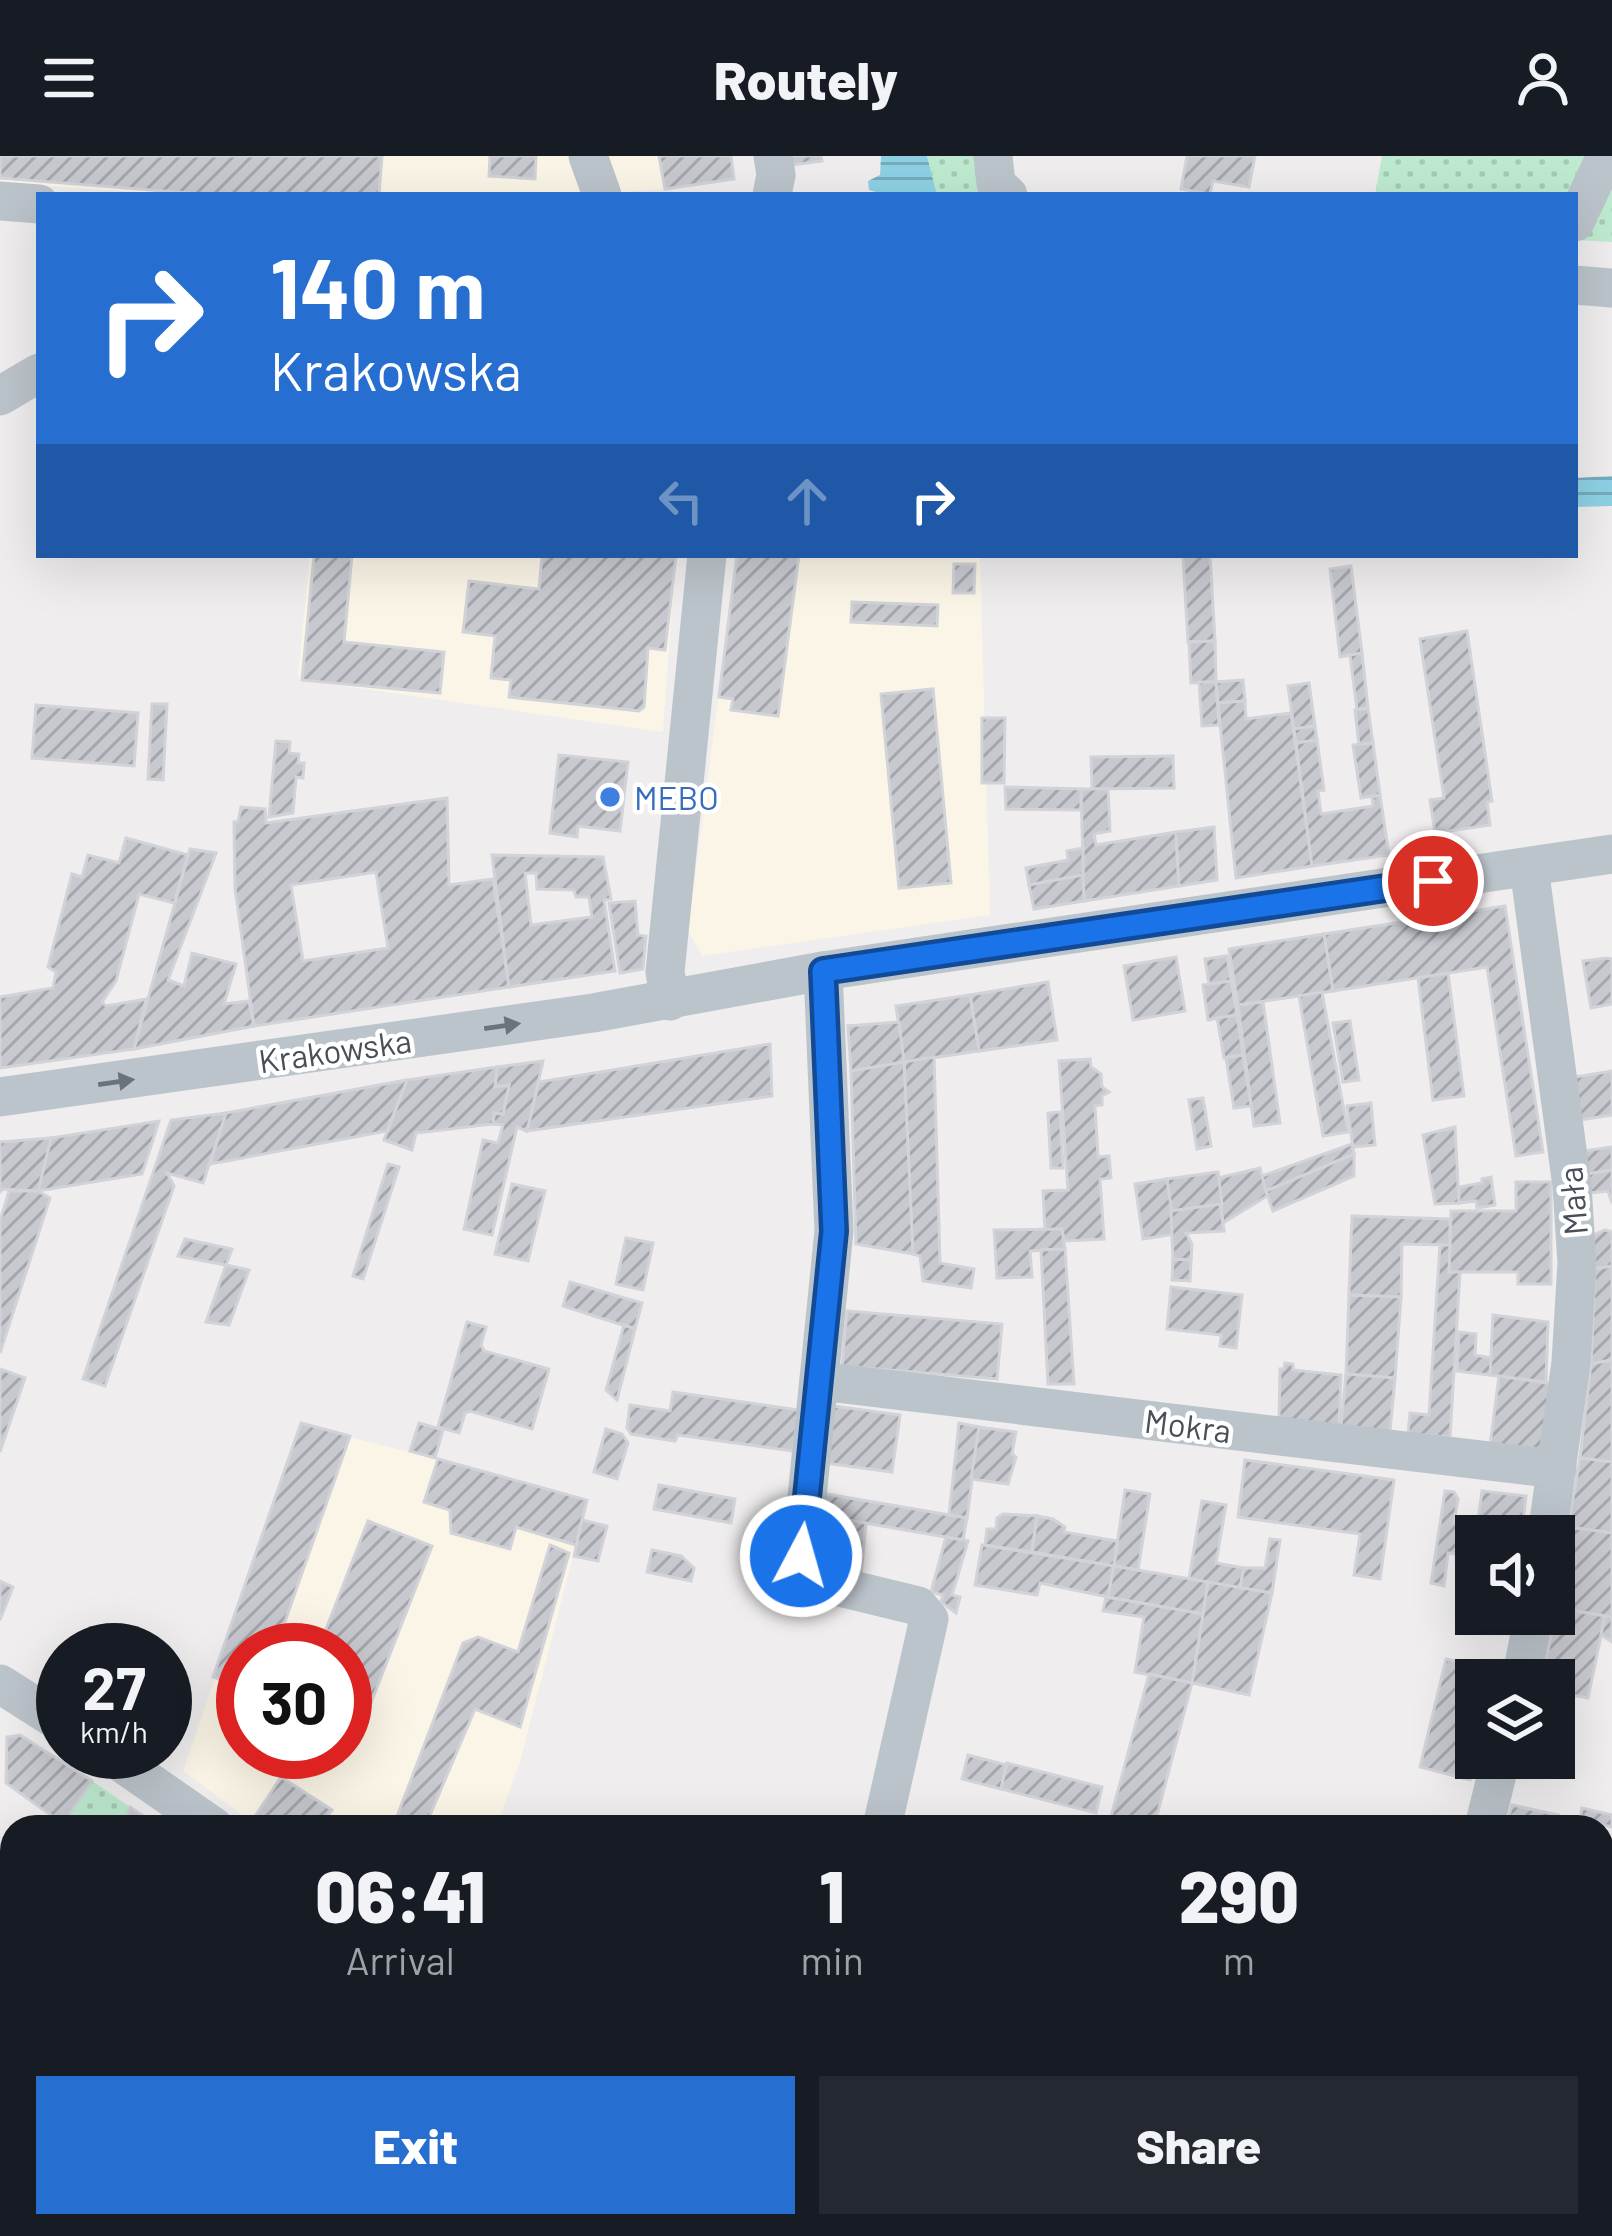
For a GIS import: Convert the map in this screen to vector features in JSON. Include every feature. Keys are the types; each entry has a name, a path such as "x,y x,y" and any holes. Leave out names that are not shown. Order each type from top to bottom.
{"street":[{"path":"588,156 601,192"},
{"path":"773,156 773,192"},
{"path":"993,156 996,184 1005,192"},
{"path":"1578,216 1606,156"},
{"path":"0,201 36,204"},
{"path":"1578,285 1612,288"},
{"path":"0,396 36,375"},
{"path":"670,1000 665,972 707,558"},
{"name":"Krakowska","path":"0,1097 670,1000 823,971 1612,854"},
{"name":"Mała","path":"1529,867 1576,1244 1571,1362 1549,1515"},
{"path":"823,971 834,1231 801,1556 804,1573 811,1580 919,1606 928,1619 885,1815"},
{"name":"Mokra","path":"819,1381 1557,1469"},
{"path":"0,1684 36,1707"},
{"path":"145,1779 197,1815"},
{"path":"1487,1815 1496,1779"}],"shaded area":[{"path":"0,156 659,156 665,189 136,192 0,183"},
{"path":"310,558 676,558 663,732 298,676"},
{"path":"737,558 980,558 990,915 702,956 688,930"},
{"path":"303,1425 588,1498 520,1762 500,1815 243,1815 192,1778 192,1745 216,1676 216,1779 372,1779 372,1623 234,1623"}],"green space":[{"path":"927,156 984,156 991,192 936,192"},
{"path":"1382,156 1612,156 1612,242 1578,240 1578,192 1376,192"},
{"path":"92,1781 130,1807 127,1815 69,1815"}],"water":[{"path":"881,156 927,156 936,192 869,190 868,181 880,175"},
{"path":"1612,476 1612,506 1578,507 1578,478"}],"building":[{"path":"0,156 382,156 379,192 177,192 0,178"},
{"path":"490,156 536,156 535,179 489,176"},
{"path":"659,156 731,156 734,179 665,189"},
{"path":"782,156 821,156 822,161 784,166"},
{"path":"1187,156 1255,156 1249,187 1213,181 1210,192 1181,189"},
{"path":"314,558 352,558 344,642 444,652 440,693 302,680"},
{"path":"542,558 676,558 665,650 648,648 644,707 639,711 509,697 511,680 491,678 495,636 463,632 469,581 539,589"},
{"path":"737,558 799,558 778,716 731,710 733,699 719,697"},
{"path":"1183,558 1210,558 1215,641 1188,642"},
{"path":"954,564 975,564 974,593 953,593"},
{"path":"1351,566 1362,653 1340,657 1330,569"},
{"path":"852,602 938,605 937,626 851,622"},
{"path":"1467,631 1492,801 1487,802 1490,825 1435,833 1430,800 1444,798 1420,639"},
{"path":"1215,641 1216,682 1191,683 1189,642"},
{"path":"1362,653 1368,708 1357,710 1350,655"},
{"path":"1243,680 1245,701 1218,703 1216,682"},
{"path":"1199,682 1216,682 1219,725 1202,726"},
{"path":"1309,683 1315,726 1294,729 1288,686"},
{"path":"933,689 951,883 899,888 881,694"},
{"path":"1245,701 1246,719 1291,713 1312,866 1236,878 1218,703"},
{"path":"152,704 167,704 163,780 148,779"},
{"path":"36,705 138,713 134,766 32,758"},
{"path":"1368,708 1373,743 1359,745 1355,710"},
{"path":"982,718 1005,718 1004,783 982,783"},
{"path":"1315,726 1317,740 1296,743 1294,729"},
{"path":"1317,740 1324,790 1318,791 1321,814 1373,806 1372,797 1380,795 1389,855 1312,866 1296,743"},
{"path":"276,741 290,742 289,753 299,754 303,778 296,777 293,813 269,817"},
{"path":"1373,743 1380,795 1361,798 1353,745"},
{"path":"559,755 628,762 620,831 578,826 577,837 550,833"},
{"path":"1173,756 1174,788 1092,789 1091,757"},
{"path":"1005,787 1081,789 1081,810 1006,809"},
{"path":"1081,789 1108,789 1110,831 1094,834 1096,845 1176,832 1179,886 1084,901"},
{"path":"447,798 449,885 493,879 509,987 254,1026 235,888 234,822 238,822 241,807 265,809 266,823","holes":["376,872 388,948 303,961 291,885"]},
{"path":"1214,827 1217,880 1179,886 1176,832"},
{"path":"126,838 188,855 174,903 139,894 116,981 102,1002 106,1006 146,999 134,1049 0,1068 0,997 53,988 56,972 48,967 72,874 82,877 88,855 119,863"},
{"path":"1083,848 1083,875 1029,885 1026,868 1068,860 1067,851"},
{"path":"190,849 216,853 168,980 184,986 192,953 236,964 224,1004 249,1001 254,1026 134,1049"},
{"path":"492,855 603,857 615,971 509,987","holes":["525,873 536,873 537,889 574,890 576,897 589,897 592,917 531,925"]},
{"path":"1083,875 1084,901 1034,909 1029,885"},
{"path":"635,901 638,935 646,936 643,969 620,973 609,903"},
{"path":"1505,906 1543,1152 1516,1156 1487,967 1333,991 1324,934"},
{"path":"1324,934 1333,991 1238,1005 1229,949"},
{"path":"1227,956 1231,981 1209,984 1205,959"},
{"path":"1176,957 1185,1011 1133,1020 1124,966"},
{"path":"1612,959 1612,1004 1591,1008 1583,961"},
{"path":"1448,973 1464,1096 1433,1100 1418,978"},
{"path":"1231,981 1237,1015 1208,1020 1203,985"},
{"path":"1048,982 1057,1040 979,1051 970,995"},
{"path":"1322,992 1348,1132 1323,1136 1299,996"},
{"path":"970,995 979,1051 904,1062 896,1006"},
{"path":"1263,1002 1280,1123 1254,1126 1238,1005"},
{"path":"1237,1015 1243,1055 1224,1058 1217,1018"},
{"path":"1350,1021 1359,1080 1343,1082 1333,1023"},
{"path":"899,1022 904,1062 851,1071 848,1026"},
{"path":"770,1044 772,1096 527,1131 539,1082"},
{"path":"1243,1055 1251,1106 1234,1108 1226,1058"},
{"path":"934,1057 940,1263 974,1269 971,1288 923,1281 920,1256 913,1254 904,1062"},
{"path":"1090,1059 1109,1092 1102,1096 1102,1105 1095,1106 1098,1157 1109,1156 1111,1178 1100,1179 1104,1239 1064,1241 1062,1229 1045,1230 1043,1191 1068,1190 1059,1061"},
{"path":"543,1061 527,1131 517,1127 492,1235 464,1229 483,1140 498,1143 503,1125 493,1124 494,1113 503,1114 509,1085 495,1087 497,1067"},
{"path":"904,1062 913,1254 856,1244 851,1071"},
{"path":"497,1067 495,1087 509,1085 503,1114 494,1113 493,1124 416,1133 412,1150 384,1140 407,1080"},
{"path":"1612,1071 1612,1115 1580,1120 1575,1077"},
{"path":"407,1080 387,1131 210,1164 226,1113"},
{"path":"1203,1098 1211,1146 1197,1149 1189,1100"},
{"path":"1371,1103 1375,1145 1353,1147 1347,1106"},
{"path":"1060,1112 1063,1168 1051,1168 1048,1113"},
{"path":"226,1113 203,1183 167,1173 174,1186 105,1386 83,1379 171,1120"},
{"path":"159,1121 142,1174 38,1191 51,1138"},
{"path":"1455,1127 1459,1203 1435,1204 1423,1135"},
{"path":"51,1138 38,1191 0,1192 0,1142"},
{"path":"1352,1144 1354,1154 1266,1191 1262,1176"},
{"path":"1612,1147 1612,1170 1587,1174 1584,1151"},
{"path":"1354,1154 1354,1176 1273,1211 1266,1191"},
{"path":"388,1164 399,1167 363,1279 353,1276"},
{"path":"1260,1168 1267,1196 1223,1223 1218,1178"},
{"path":"1612,1170 1612,1203 1608,1191 1589,1193 1587,1174"},
{"path":"1218,1172 1222,1204 1171,1211 1167,1179"},
{"path":"1491,1177 1495,1205 1477,1208 1476,1201 1459,1203 1459,1187"},
{"path":"1167,1179 1175,1234 1143,1239 1135,1184"},
{"path":"1516,1182 1551,1182 1551,1284 1518,1284 1518,1272 1449,1272 1451,1211 1516,1211"},
{"path":"512,1184 545,1191 528,1261 495,1254"},
{"path":"9,1191 38,1191 50,1198 0,1353 0,1221"},
{"path":"1220,1204 1224,1231 1186,1233 1192,1244 1191,1260 1173,1259 1171,1211"},
{"path":"1352,1216 1450,1219 1450,1245 1402,1244 1401,1297 1349,1295"},
{"path":"1062,1229 1065,1249 1030,1251 1032,1277 997,1278 994,1230"},
{"path":"1612,1232 1612,1266 1595,1269 1593,1235"},
{"path":"626,1238 653,1243 643,1290 616,1284"},
{"path":"185,1239 232,1249 226,1265 178,1256"},
{"path":"1440,1245 1450,1245 1449,1272 1460,1272 1450,1437 1408,1434 1410,1413 1429,1415"},
{"path":"1065,1249 1074,1384 1048,1384 1041,1250"},
{"path":"1173,1259 1191,1260 1190,1281 1172,1280"},
{"path":"226,1265 249,1270 229,1325 206,1322"},
{"path":"1612,1266 1612,1360 1591,1364 1595,1269"},
{"path":"570,1282 642,1303 635,1329 563,1306"},
{"path":"1171,1287 1242,1295 1236,1348 1220,1346 1221,1335 1167,1329"},
{"path":"1349,1295 1401,1297 1395,1378 1346,1374"},
{"path":"847,1311 1002,1324 997,1379 842,1366"},
{"path":"1493,1315 1548,1322 1546,1382 1490,1375"},
{"path":"467,1322 486,1327 484,1351 549,1369 532,1429 470,1411 459,1433 438,1427"},
{"path":"624,1325 635,1329 617,1400 606,1390"},
{"path":"1459,1332 1476,1334 1475,1355 1491,1358 1490,1375 1457,1371"},
{"path":"1612,1360 1612,1462 1580,1458 1591,1364"},
{"path":"1285,1363 1293,1364 1293,1370 1341,1375 1339,1427 1279,1420 1280,1369"},
{"path":"0,1369 25,1378 0,1452"},
{"path":"1346,1374 1395,1378 1390,1431 1341,1426"},
{"path":"1499,1376 1564,1386 1541,1452 1490,1446"},
{"path":"673,1392 798,1410 793,1451 678,1435 675,1441 631,1434 627,1428 630,1405 670,1411"},
{"path":"834,1406 900,1415 892,1472 825,1463"},
{"path":"301,1423 350,1436 284,1623 232,1623"},
{"path":"419,1423 443,1430 435,1458 410,1451"},
{"path":"959,1423 979,1427 967,1518 949,1515"},
{"path":"979,1427 1016,1432 1012,1454 1016,1457 1008,1484 971,1479"},
{"path":"606,1429 622,1434 628,1443 617,1479 594,1472"},
{"path":"1580,1458 1612,1462 1612,1533 1575,1528 1575,1515 1570,1515"},
{"path":"438,1459 587,1500 576,1545 516,1527 510,1549 451,1533 450,1510 424,1502"},
{"path":"1245,1460 1394,1480 1380,1579 1354,1575 1360,1534 1238,1517"},
{"path":"659,1485 735,1499 731,1523 654,1509"},
{"path":"1125,1490 1150,1494 1138,1570 1114,1566"},
{"path":"1445,1491 1454,1492 1458,1499 1455,1554 1448,1553 1444,1586 1431,1583"},
{"path":"1482,1491 1526,1496 1524,1515 1479,1515"},
{"path":"821,1493 967,1518 963,1540 818,1515"},
{"path":"1202,1501 1226,1505 1216,1563 1244,1568 1240,1588 1189,1579"},
{"path":"774,1506 787,1508 783,1549 770,1547"},
{"path":"1003,1514 1037,1516 1032,1552 985,1545 987,1529 996,1529 997,1518"},
{"path":"818,1515 866,1523 861,1575 816,1561"},
{"path":"1037,1516 1053,1519 1065,1527 1064,1532 1117,1541 1114,1566 1032,1552"},
{"path":"582,1520 607,1526 598,1561 574,1556"},
{"path":"368,1521 432,1546 372,1700 372,1623 328,1623"},
{"path":"1575,1528 1612,1533 1612,1617 1575,1611"},
{"path":"946,1537 968,1541 952,1595 960,1597 956,1613 941,1602 943,1595 931,1592"},
{"path":"1270,1539 1280,1540 1272,1593 1240,1588 1244,1568 1265,1568"},
{"path":"550,1545 569,1553 520,1727 475,1709 430,1815 398,1815 463,1643 478,1637 518,1652"},
{"path":"982,1545 1114,1566 1108,1597 1040,1583 1037,1595 975,1585"},
{"path":"652,1550 681,1556 694,1568 691,1581 647,1572"},
{"path":"1114,1566 1208,1582 1203,1614 1108,1597"},
{"path":"0,1581 13,1587 0,1620"},
{"path":"1208,1582 1272,1593 1249,1695 1192,1683"},
{"path":"1106,1597 1203,1614 1192,1683 1135,1672 1144,1617 1103,1611"},
{"path":"1575,1611 1605,1616 1588,1698 1575,1696 1575,1659 1546,1659 1551,1635 1575,1635"},
{"path":"1605,1616 1612,1617 1612,1642 1601,1635"},
{"path":"1446,1659 1455,1661 1455,1776 1420,1767"},
{"path":"1149,1674 1192,1683 1157,1815 1112,1815"},
{"path":"20,1735 36,1745 36,1779 92,1781 69,1815 50,1815 6,1783 7,1737"},
{"path":"968,1755 1007,1765 1001,1789 962,1779"},
{"path":"1007,1763 1102,1787 1096,1813 1001,1789"},
{"path":"284,1779 332,1810 328,1815 256,1815"},
{"path":"1512,1805 1558,1815 1509,1815"},
{"path":"1582,1808 1612,1815 1581,1815"}],"place":[{"name":"MEBO","path":"610,797"}],"route":[{"path":"801,1556 834,1231 823,971 1433,881"}]}
